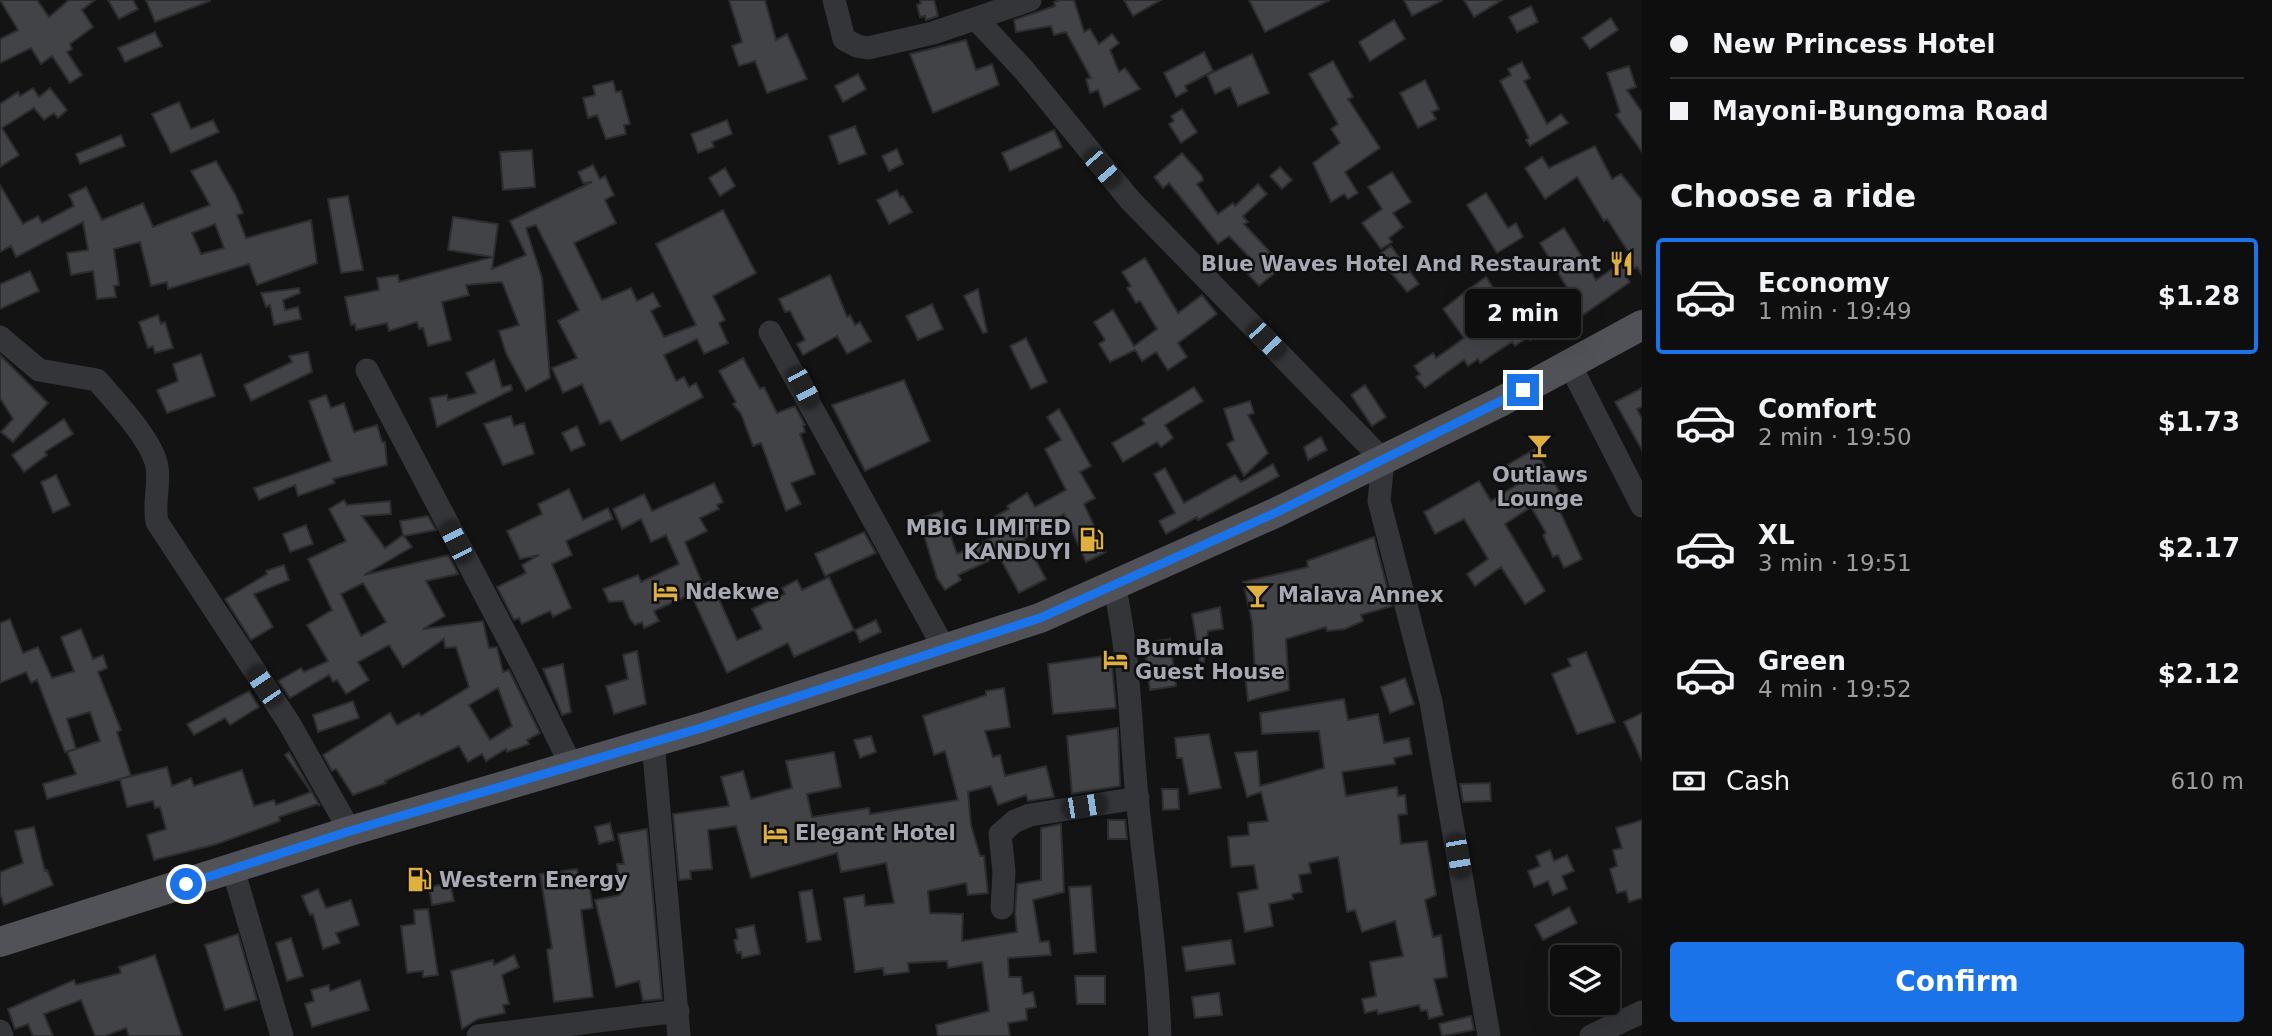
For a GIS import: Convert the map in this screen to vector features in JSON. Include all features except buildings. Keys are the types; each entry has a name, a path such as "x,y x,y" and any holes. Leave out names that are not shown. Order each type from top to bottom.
{"main road":[{"path":"0,942 350,831 653,742 1040,618 1275,513 1570,365 1642,325"}],"street":[{"path":"834,0 844,39 868,48 977,20 1030,0"},
{"path":"977,20 1024,70 1130,200 1383,460 1380,501 1431,702 1489,1036"},
{"path":"770,332 944,648"},
{"path":"0,337 39,370 90,376 97,380 150,450 158,478 154,510 157,522 289,723 350,831"},
{"path":"1570,365 1642,506"},
{"path":"367,370 522,665 570,765"},
{"path":"1114,585 1125,643 1138,798 1158,976 1160,1036"},
{"path":"653,742 679,1036"},
{"path":"1002,908 1004,872 1000,834 1016,821 1030,815 1138,798"},
{"path":"233,869 282,1036"},
{"path":"478,1036 678,1011"},
{"path":"1591,1036 1642,1012"}],"place":[{"name":"Blue Waves Hotel And Restaurant","path":"1621,264"},
{"name":"Outlaws Lounge","path":"1540,446"},
{"name":"MBIG LIMITED KANDUYI","path":"1091,540"},
{"name":"Ndekwe","path":"665,592"},
{"name":"Malava Annex","path":"1258,595"},
{"name":"Bumula Guest House","path":"1115,660"},
{"name":"Elegant Hotel","path":"775,833"},
{"name":"Western Energy","path":"419,880"}],"route":[{"path":"186,884 350,831 701,728 1040,618 1275,513 1523,390"}]}
